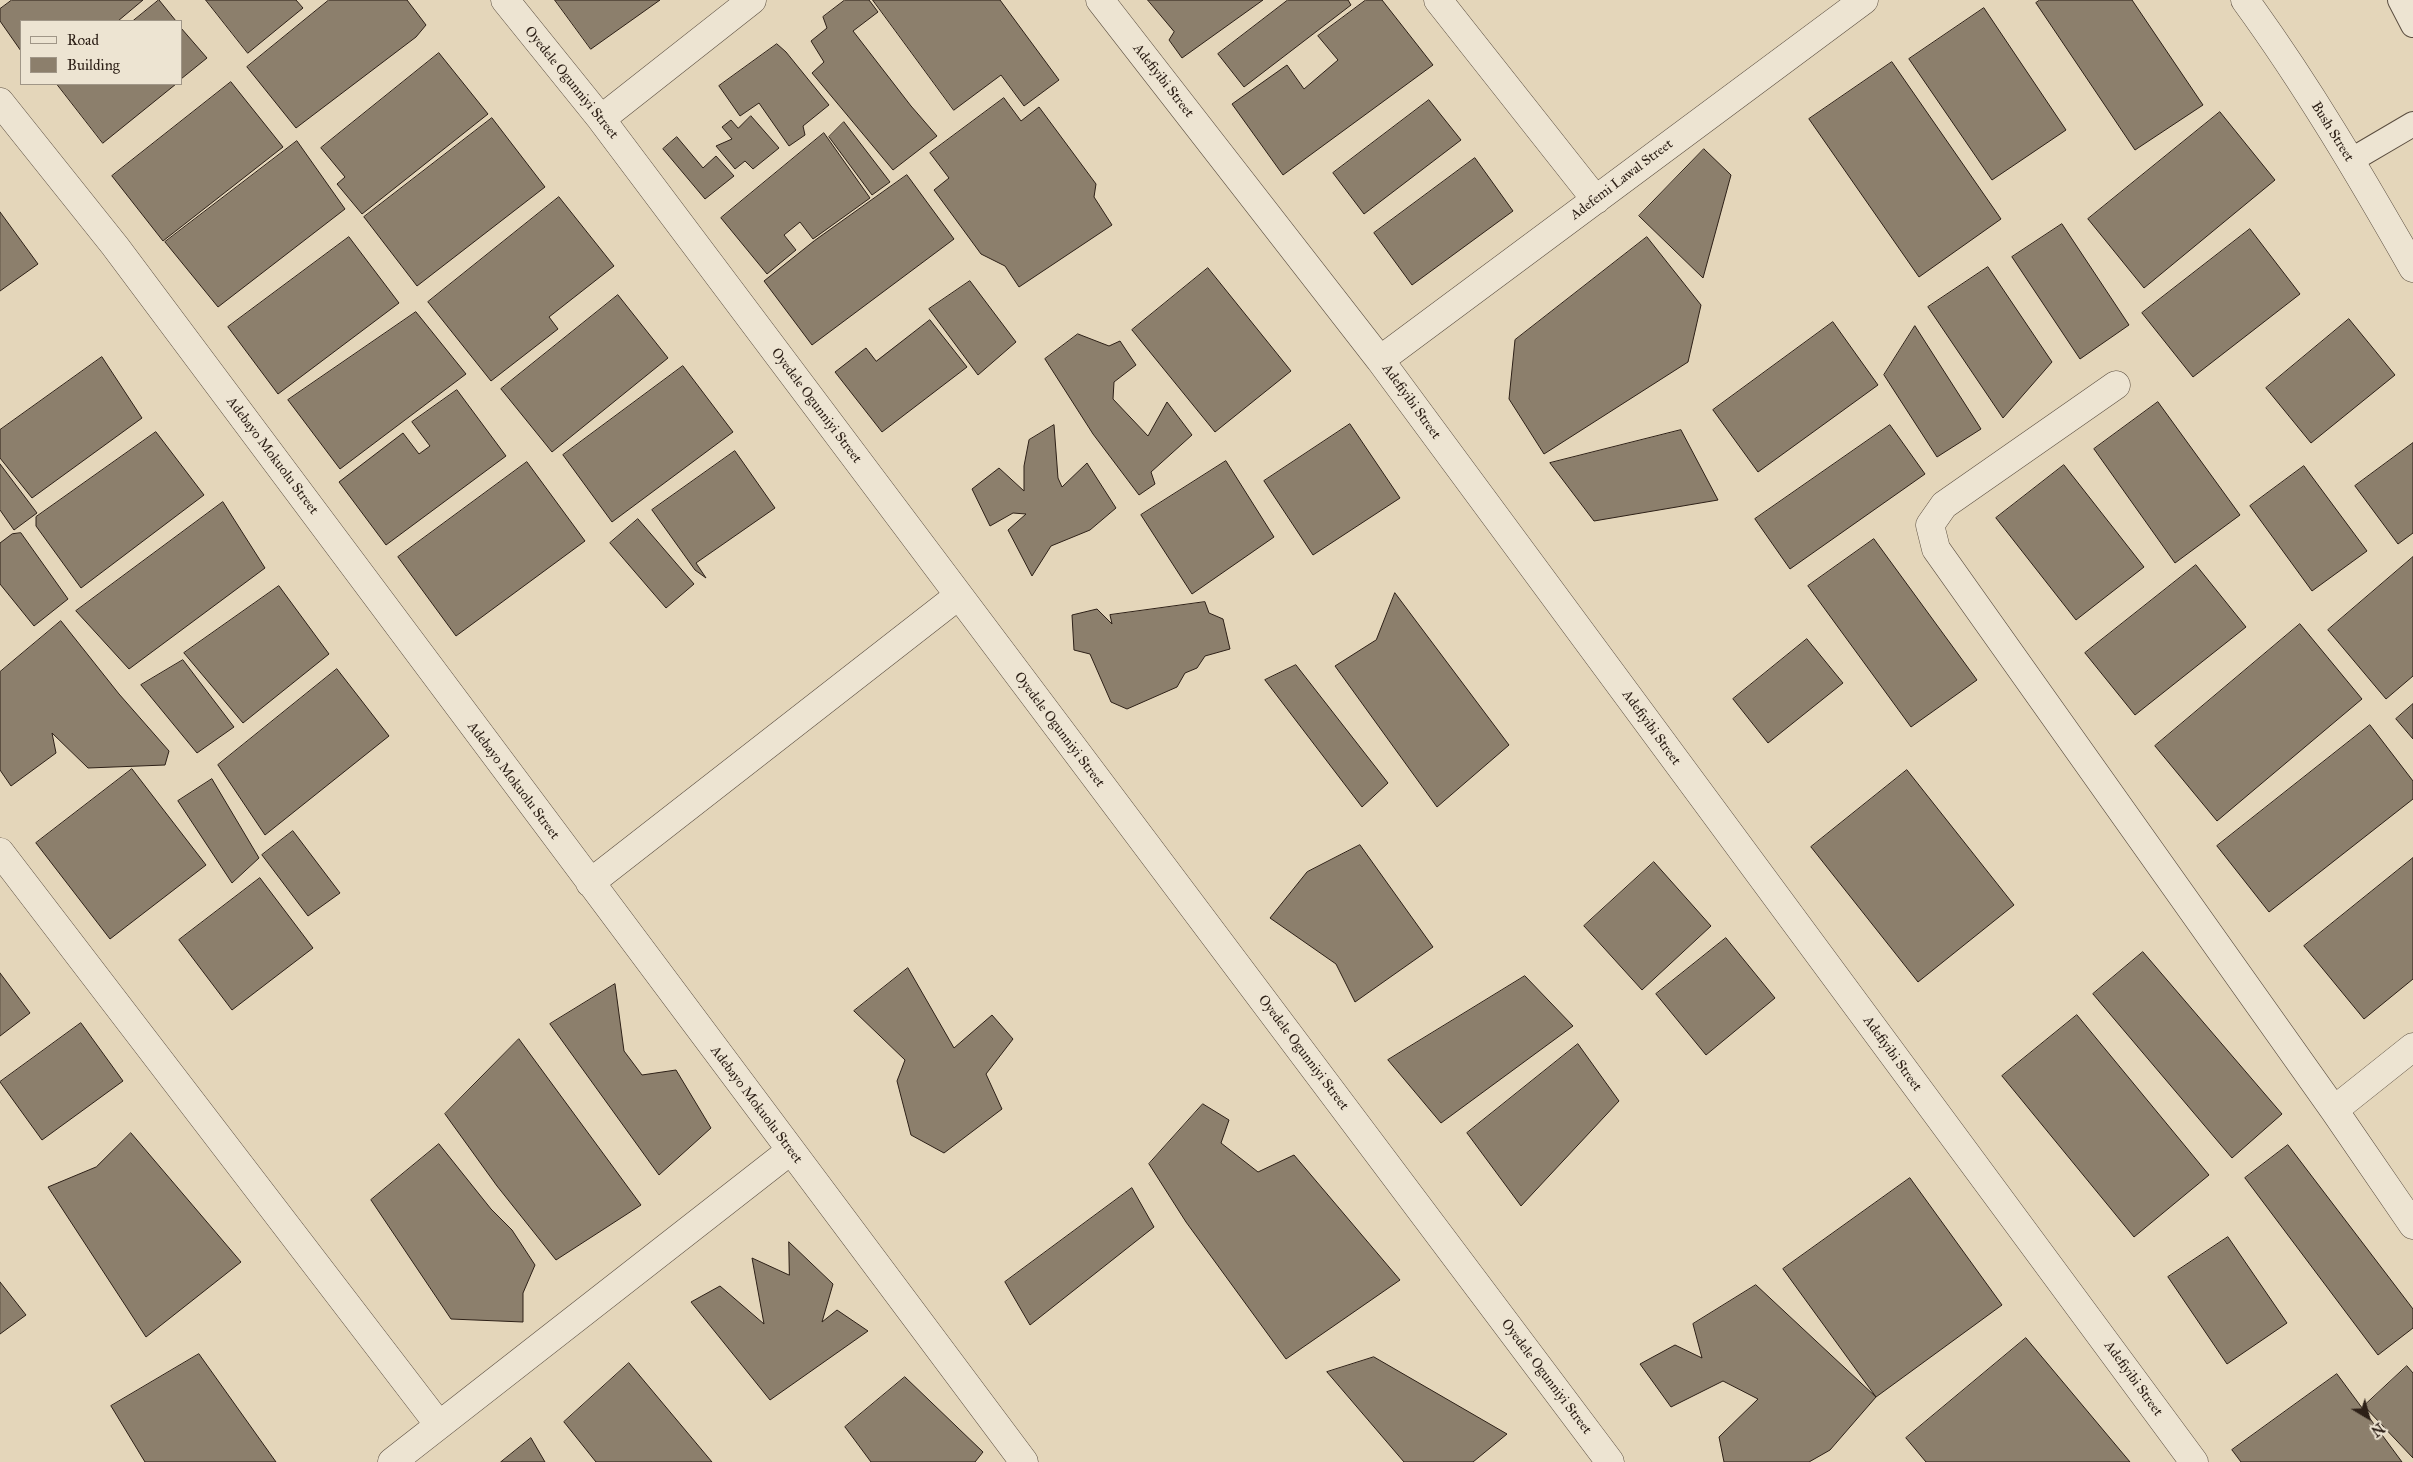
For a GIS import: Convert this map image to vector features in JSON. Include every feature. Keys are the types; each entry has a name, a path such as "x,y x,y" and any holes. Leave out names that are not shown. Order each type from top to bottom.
{"street":[{"name":"Oyedele Ogunniyi Street","path":"505,0 602,119 958,596 1610,1462"},
{"path":"602,119 752,0"},
{"name":"Adefiyibi Street","path":"1100,0 1380,360 2194,1462"},
{"path":"1438,0 1596,200"},
{"name":"Bush Street","path":"2245,0 2267,30 2350,161 2413,268"},
{"name":"Adefemi Lawal Street","path":"1380,360 1596,200 1855,2"},
{"name":"Adebayo Mokuolu Street","path":"0,102 115,246 590,884 1024,1462"},
{"path":"2116,385 1944,505 1930,524 1936,549 2334,1110 2413,1225"},
{"path":"590,884 958,596"},
{"path":"0,852 439,1425"},
{"path":"2334,1110 2413,1047"},
{"path":"392,1462 790,1151"}],"lane":[{"path":"2400,0 2413,25"},
{"path":"2350,161 2413,124"}],"building":[{"path":"12,0 143,0 119,20 20,20 20,50 0,21 0,9"},
{"path":"159,0 175,20 134,20"},
{"path":"206,0 296,0 303,8 248,53"},
{"path":"329,0 407,0 426,25 416,37 296,128 247,67"},
{"path":"555,0 660,0 591,49"},
{"path":"845,0 869,0 878,12 853,31 911,106 937,136 893,170 812,73 824,62 811,41 827,28 823,17"},
{"path":"873,0 1000,0 1059,80 1024,106 1001,75 954,110"},
{"path":"1148,0 1263,0 1182,58 1169,40 1174,32"},
{"path":"1288,0 1348,0 1351,5 1244,87 1218,54"},
{"path":"1366,0 1382,0 1433,65 1283,175 1232,104 1287,65 1304,89 1338,60 1318,36"},
{"path":"2040,0 2132,0 2203,105 2135,150 2036,3"},
{"path":"1984,8 2066,130 1992,180 1909,59"},
{"path":"182,29 207,58 182,78"},
{"path":"777,44 786,52 829,105 803,126 805,135 789,146 759,103 740,116 719,86"},
{"path":"439,53 488,114 362,214 337,184 345,177 321,148"},
{"path":"1892,62 2001,219 1919,277 1809,119"},
{"path":"231,82 283,147 163,241 112,176"},
{"path":"58,85 175,85 103,143"},
{"path":"1004,98 1021,121 1039,107 1096,184 1094,197 1112,225 1019,287 1005,266 981,254 934,190 949,178 930,153"},
{"path":"1429,100 1461,140 1364,214 1333,173"},
{"path":"2220,112 2275,180 2144,288 2088,219"},
{"path":"751,116 779,148 753,169 745,161 735,169 716,146 732,139 722,127 731,120 738,128"},
{"path":"492,118 545,187 417,286 364,217"},
{"path":"844,122 890,182 872,195 829,137"},
{"path":"824,133 870,198 813,239 800,222 784,235 796,250 767,274 721,218"},
{"path":"677,137 703,168 716,156 734,176 705,199 663,149"},
{"path":"297,141 345,209 218,307 165,242"},
{"path":"1704,149 1731,175 1703,278 1639,216"},
{"path":"1475,158 1513,211 1412,285 1374,233"},
{"path":"907,175 954,239 812,345 764,281 814,241"},
{"path":"559,197 614,266 549,317 558,329 491,381 428,302"},
{"path":"0,212 38,264 0,291"},
{"path":"2062,224 2129,325 2080,359 2012,257"},
{"path":"2250,229 2300,294 2193,377 2142,313"},
{"path":"349,237 399,303 278,394 228,327"},
{"path":"1647,237 1701,305 1688,362 1544,454 1509,399 1515,340"},
{"path":"1988,267 2052,362 2003,418 1928,307"},
{"path":"1208,268 1291,371 1215,432 1132,330"},
{"path":"970,281 1016,342 978,375 929,309"},
{"path":"618,295 668,358 552,452 501,389"},
{"path":"416,312 466,374 340,469 288,400"},
{"path":"2349,319 2395,375 2311,443 2266,388"},
{"path":"930,320 967,367 882,432 835,372 866,348 876,361"},
{"path":"1833,322 1878,385 1758,472 1713,410"},
{"path":"1915,326 1981,429 1937,457 1884,375"},
{"path":"1078,334 1109,346 1120,341 1136,365 1114,382 1113,399 1148,436 1167,402 1192,435 1151,472 1155,484 1139,495 1093,434 1045,359"},
{"path":"102,357 142,418 32,498 0,458 0,430"},
{"path":"683,366 733,432 612,522 563,455"},
{"path":"457,390 506,456 386,545 339,482 403,433 419,454 430,446 412,422"},
{"path":"2158,402 2240,515 2175,563 2094,449"},
{"path":"1350,424 1400,498 1313,555 1264,481"},
{"path":"1054,425 1058,478 1062,487 1087,463 1116,508 1090,530 1051,546 1032,576 1008,530 1026,514 1013,513 990,526 972,489 999,468 1024,491 1024,466 1029,440"},
{"path":"1890,425 1925,474 1790,569 1755,519"},
{"path":"1681,430 1718,500 1594,521 1550,463"},
{"path":"156,432 204,495 81,588 36,526 36,517"},
{"path":"2413,443 2413,533 2398,544 2355,486"},
{"path":"735,451 775,508 696,563 706,578 695,570 652,510"},
{"path":"1226,461 1274,537 1192,594 1141,515"},
{"path":"527,462 585,541 456,636 398,557"},
{"path":"0,464 37,513 14,530 0,510"},
{"path":"2064,465 2144,567 2076,620 1996,518"},
{"path":"2304,466 2367,551 2312,591 2250,506"},
{"path":"223,502 265,568 129,669 76,611"},
{"path":"638,519 694,584 666,608 610,543"},
{"path":"21,533 68,599 34,626 0,584 0,543 12,534"},
{"path":"1874,539 1977,680 1911,727 1808,586"},
{"path":"2413,557 2413,676 2386,699 2328,630"},
{"path":"2196,565 2246,627 2135,715 2085,653"},
{"path":"279,586 329,654 243,723 184,653"},
{"path":"1395,593 1509,745 1437,807 1335,666 1376,640"},
{"path":"1205,602 1209,613 1223,619 1230,649 1205,656 1197,668 1185,673 1177,687 1127,709 1111,702 1090,654 1074,650 1072,615 1097,609 1112,624 1110,615"},
{"path":"61,621 119,694 169,751 165,765 88,768 52,733 56,753 11,786 0,770 0,672"},
{"path":"2300,624 2362,699 2217,821 2155,746"},
{"path":"1807,639 1843,683 1768,743 1733,699"},
{"path":"183,660 234,727 197,753 141,685"},
{"path":"1296,665 1388,783 1362,807 1265,680"},
{"path":"337,669 389,736 265,835 218,765"},
{"path":"2413,704 2413,739 2396,719"},
{"path":"2370,725 2413,781 2413,799 2269,912 2217,846"},
{"path":"132,769 206,865 110,939 36,843"},
{"path":"1907,770 2014,905 1918,982 1811,847"},
{"path":"212,779 259,858 232,883 178,801"},
{"path":"293,831 340,893 308,916 262,855"},
{"path":"1360,845 1433,947 1355,1002 1336,964 1270,918 1307,872"},
{"path":"2413,858 2413,979 2364,1019 2304,946"},
{"path":"1654,862 1711,926 1642,990 1584,926"},
{"path":"260,878 313,948 232,1010 179,940"},
{"path":"1726,938 1775,998 1706,1055 1656,994"},
{"path":"2143,952 2282,1114 2232,1158 2093,994"},
{"path":"908,968 954,1048 992,1015 1013,1039 986,1074 1002,1109 944,1153 911,1135 897,1081 905,1060 854,1011"},
{"path":"0,973 30,1013 0,1036"},
{"path":"1525,976 1573,1026 1441,1123 1388,1060"},
{"path":"615,984 624,1051 642,1075 676,1070 711,1128 659,1175 550,1024"},
{"path":"2077,1015 2209,1175 2134,1237 2002,1076"},
{"path":"81,1023 123,1081 42,1140 0,1082"},
{"path":"519,1039 641,1205 556,1260 497,1186 445,1114"},
{"path":"1578,1044 1619,1101 1521,1206 1467,1133"},
{"path":"1203,1104 1229,1120 1221,1143 1258,1172 1294,1155 1400,1280 1286,1359 1186,1222 1149,1164"},
{"path":"131,1133 241,1262 146,1337 48,1187 96,1167"},
{"path":"439,1144 491,1209 512,1230 535,1265 523,1293 523,1322 451,1319 371,1200"},
{"path":"2288,1145 2413,1309 2413,1328 2378,1355 2245,1178"},
{"path":"1910,1178 2002,1305 1876,1397 1783,1269"},
{"path":"1132,1188 1154,1227 1030,1325 1005,1282"},
{"path":"2228,1237 2287,1323 2227,1364 2168,1277"},
{"path":"789,1242 833,1284 822,1322 837,1310 868,1331 770,1400 691,1302 720,1286 764,1324 752,1258 789,1275"},
{"path":"0,1282 26,1315 0,1334"},
{"path":"1756,1285 1876,1397 1830,1450 1809,1462 1724,1462 1719,1437 1758,1399 1723,1381 1671,1407 1640,1364 1675,1345 1702,1358 1693,1324"},
{"path":"2026,1338 2130,1462 1926,1462 1906,1438"},
{"path":"199,1354 276,1462 145,1462 111,1406"},
{"path":"1374,1357 1507,1434 1473,1462 1404,1462 1327,1372"},
{"path":"629,1363 712,1462 596,1462 564,1422"},
{"path":"2407,1366 2413,1373 2413,1458 2364,1406"},
{"path":"2337,1374 2402,1462 2241,1462 2232,1450"},
{"path":"905,1377 983,1452 975,1462 871,1462 845,1427"},
{"path":"531,1438 545,1462 501,1462"}]}
